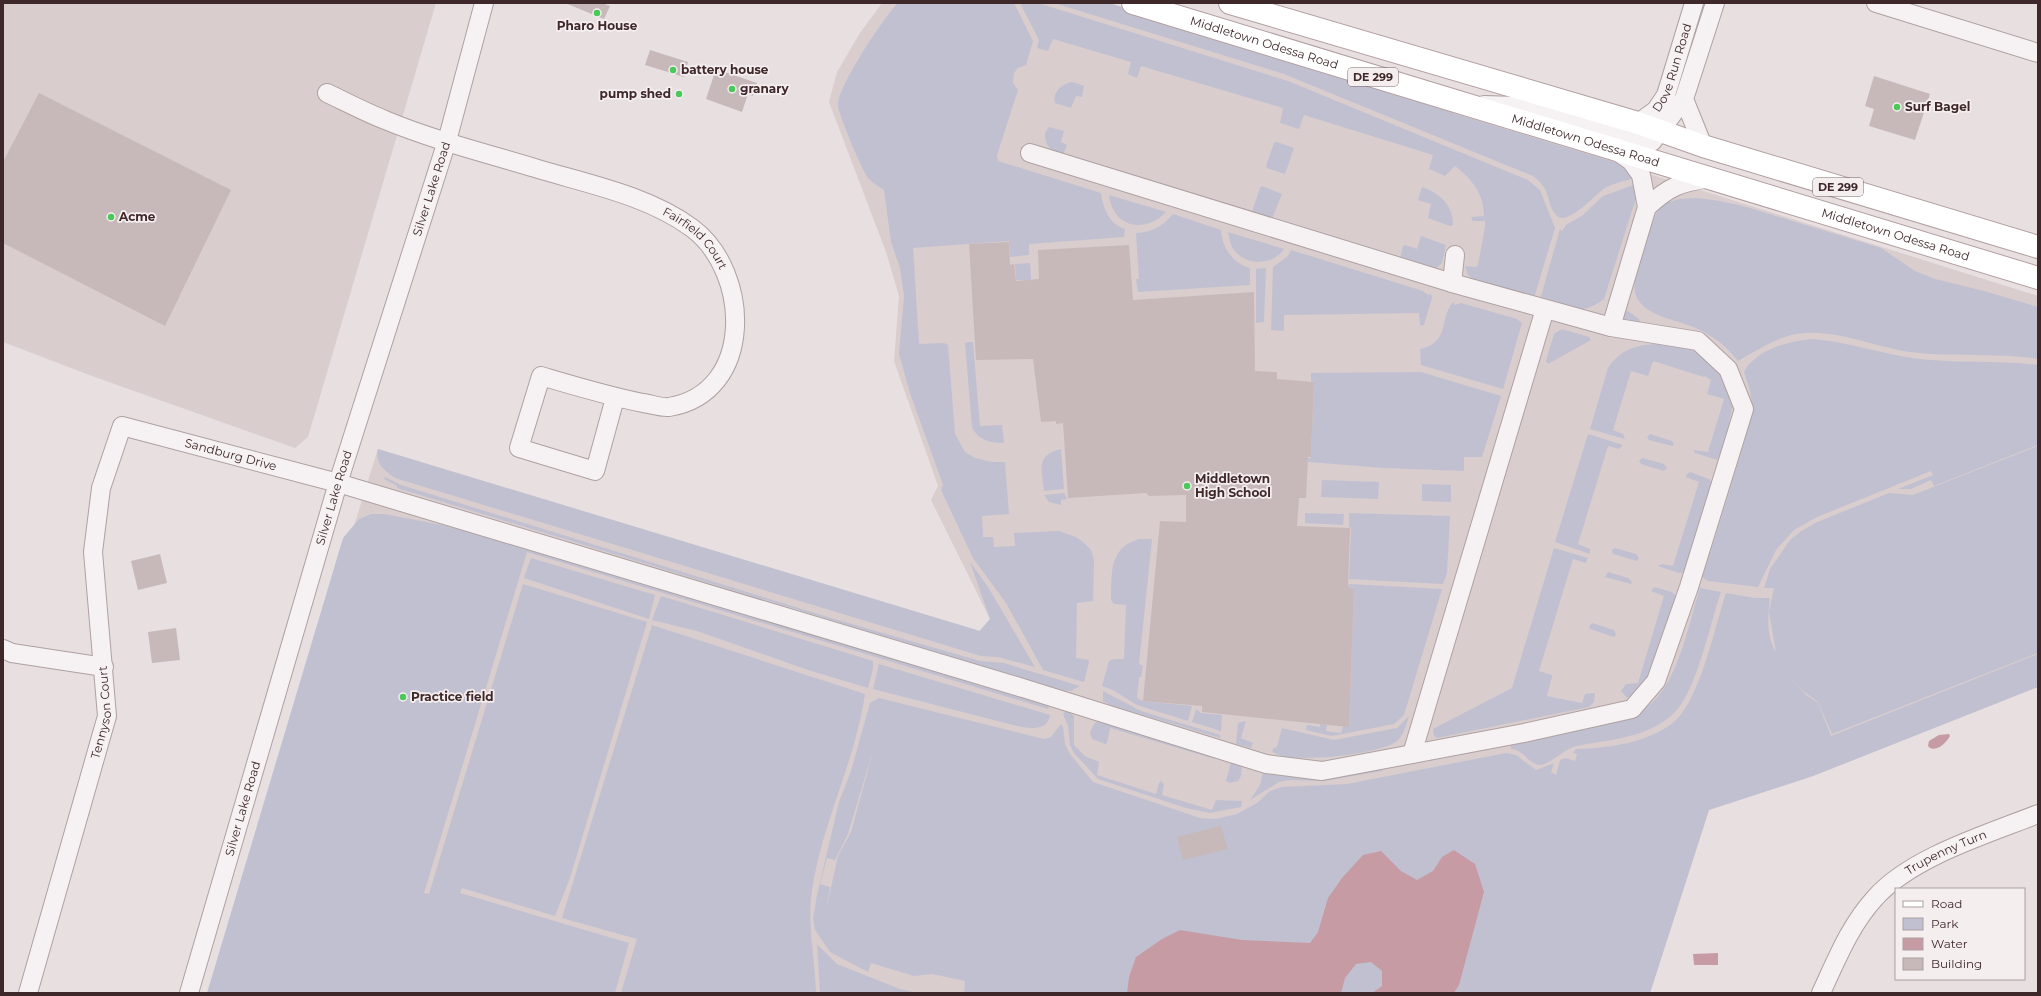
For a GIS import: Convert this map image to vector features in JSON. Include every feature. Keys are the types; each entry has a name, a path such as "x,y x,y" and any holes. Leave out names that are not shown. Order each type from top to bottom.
{"main road":[{"name":"Middletown Odessa Road","path":"1133,3 2038,278"},
{"name":"DE 299","path":"1230,3 1638,123 1703,146 2038,247"}],"street":[{"name":"Silver Lake Road","path":"189,993 338,483 447,141 484,3"},
{"name":"Dove Run Road","path":"1638,123 1656,110 1666,95 1694,3"},
{"name":"Dove Run Road","path":"1463,104 1516,106 1643,144 1652,142 1684,99 1715,3"},
{"path":"1876,3 2038,53"},
{"name":"Fairfield Court","path":"327,93 386,120 447,141 644,202 692,229 713,248 728,278 736,310 734,340 727,366 711,385 691,401 667,407 615,398 541,376 519,448 595,471 615,398"},
{"path":"1684,99 1703,146"},
{"path":"1611,327 1647,207 1641,175 1631,161 1613,149"},
{"name":"Sandburg Drive","path":"122,426 338,483 1026,689 1266,764 1322,771 1632,709 1656,681 1689,587 1744,409 1728,369 1698,341 1611,327 1452,283 1030,153"},
{"path":"1647,207 1664,191 1687,182 1710,178"},
{"path":"1452,283 1455,255"},
{"path":"1412,754 1545,309"},
{"name":"Tennyson Court","path":"28,993 107,716 93,552 101,488 122,426"},
{"path":"3,649 12,653 104,667"},
{"name":"Trupenny Turn","path":"1821,993 1849,935 1866,910 1875,898 1907,870 1949,850 2038,814"}],"shaded area":[{"path":"3,3 436,3 308,437 295,448 92,376 3,342"},
{"path":"882,3 1104,3 2038,296 2038,687 1813,776 1709,810 1650,993 208,993 378,449 979,631 990,619 931,500 938,486 894,361 899,296 886,252 829,102 837,72 860,33"}],"green space":[{"path":"898,3 1014,3 1033,41 1026,65 1018,68 1014,73 1013,83 1018,90 997,155 998,161 1101,193 1103,204 1108,215 1119,227 1125,229 1124,237 1029,244 1029,255 1010,257 1009,241 913,248 919,344 944,343 948,345 955,434 965,452 975,458 992,462 1005,462 1009,514 982,516 983,537 993,537 994,547 1015,546 1014,533 1059,531 1076,537 1091,550 1094,560 1093,601 1077,603 1076,658 1088,660 1089,662 1084,682 1043,670 1006,603 973,558 941,490 943,485 910,393 899,354 904,296 900,268 891,242 884,190 876,185 866,175 842,120 838,106 845,84 862,53"},
{"path":"1020,3 1038,3 1288,81 1528,180 1540,190 1555,228 1534,298 1473,279 1468,275 1465,266 1476,267 1478,265 1485,221 1473,221 1471,218 1484,216 1482,201 1472,182 1455,166 1445,176 1429,169 1433,155 1304,115 1299,129 1280,123 1283,108 1141,66 1137,78 1128,74 1131,62 1053,39 1048,51 1037,48 1039,40"},
{"path":"1054,3 1109,3 1399,92 1456,114 1621,164 1634,178 1605,188 1574,214 1561,218 1556,215 1546,192 1539,181 1533,176 1284,74"},
{"path":"1072,82 1084,86 1082,97 1076,96 1071,108 1055,103 1054,99 1056,92 1061,87"},
{"path":"1049,127 1064,131 1061,142 1067,145 1063,155 1052,150 1046,142 1045,133"},
{"path":"1277,142 1294,148 1285,174 1267,168 1266,166 1274,143"},
{"path":"1636,184 1636,198 1604,299 1588,308 1580,309 1565,308 1540,300 1560,229 1562,231 1566,225 1583,215 1603,196"},
{"path":"1262,186 1282,194 1271,221 1252,212"},
{"path":"1422,187 1440,196 1451,211 1453,225 1450,226 1428,218 1431,204 1418,200"},
{"path":"1109,195 1166,212 1158,219 1149,223 1140,225 1131,224 1123,221 1117,215 1112,206"},
{"path":"1669,196 1670,202 1679,199 1703,199 1730,203 1754,209 1881,248 1915,271 1935,279 1984,291 2038,307 2038,359 2006,356 1926,354 1897,350 1832,334 1805,333 1779,339 1738,361 1730,351 1710,335 1691,326 1656,314 1642,305 1637,298 1634,287 1637,270 1655,216"},
{"path":"1173,214 1221,230 1223,242 1229,254 1244,266 1250,268 1250,285 1138,292 1136,279 1139,279 1136,233 1156,228"},
{"path":"1228,232 1284,249 1279,255 1272,259 1258,262 1250,261 1243,258 1232,247"},
{"path":"1421,236 1446,245 1442,263 1434,270 1400,259 1403,246 1405,245 1417,249"},
{"path":"1291,250 1423,291 1428,295 1431,294 1432,298 1424,325 1420,326 1419,313 1284,315 1284,331 1271,330 1273,267 1288,256"},
{"path":"1030,263 1034,325 1028,325 1025,280 1016,280 1015,264"},
{"path":"1266,268 1264,322 1256,323 1256,269"},
{"path":"1453,302 1455,305 1461,303 1517,319 1522,323 1503,389 1421,365 1420,349 1430,346 1440,336 1446,316"},
{"path":"1628,311 1639,319 1641,324 1620,325 1624,312"},
{"path":"1562,329 1589,337 1591,340 1548,364 1546,361 1554,334"},
{"path":"1813,339 1826,340 1928,360 2038,365 2038,445 1934,486 1931,480 1911,489 1898,489 1933,475 1931,471 1817,517 1794,530 1776,550 1758,587 1708,581 1702,577 1744,443 1752,403 1744,372 1756,357 1765,352 1784,344"},
{"path":"973,342 980,426 1002,425 1003,443 985,440 981,438 972,428 965,343"},
{"path":"1665,343 1688,344 1720,369 1733,404 1723,451 1717,460 1695,453 1693,450 1708,452 1724,399 1707,394 1711,380 1705,376 1704,377 1653,361 1648,376 1631,371 1613,430 1623,434 1625,439 1590,429 1608,368 1614,361 1620,355 1633,348"},
{"path":"1421,372 1501,396 1482,457 1464,457 1464,471 1384,468 1308,462 1308,458 1311,458 1314,382 1311,381 1311,373"},
{"path":"1588,434 1623,445 1619,449 1608,446 1578,544 1590,549 1590,554 1555,542"},
{"path":"1650,434 1672,441 1674,444 1672,446 1649,440 1647,437"},
{"path":"2038,446 2038,653 1832,734 1818,702 1802,690 1786,673 1806,695 1818,703 1831,736 2038,654 2038,687 1813,776 1709,810 1650,993 964,993 965,981 932,974 914,976 871,963 868,972 830,952 815,930 813,918 817,895 839,802 851,771 870,703 879,698 1044,739 1051,737 1061,724 1063,727 1065,744 1070,754 1093,782 1200,818 1215,819 1237,814 1257,803 1270,791 1282,787 1347,784 1506,753 1516,755 1536,770 1554,763 1551,772 1556,775 1560,760 1566,758 1575,761 1577,754 1573,753 1576,749 1615,746 1628,743 1653,735 1675,721 1684,711 1699,680 1726,593 1755,598 1770,598 1768,619 1769,633 1776,652 1769,612 1774,588 1764,588 1770,569 1790,540 1800,532 1815,523 1889,493 1913,495","holes":["875,744 851,832 838,856 826,910 830,887 820,884 827,858 835,860 848,834"]},
{"path":"378,449 980,631 990,619 970,562 988,587 1035,667 998,657 981,656 395,478 381,466 377,454"},
{"path":"1061,449 1064,489 1044,491 1042,464 1044,459 1047,455"},
{"path":"1642,458 1664,464 1667,468 1664,471 1641,464 1639,461"},
{"path":"1690,472 1709,479 1712,483 1684,572 1679,573 1658,566 1662,564 1673,566 1699,482 1686,477"},
{"path":"385,477 401,485 831,618 980,661 1004,663 1080,686 1071,691 1064,691 397,488 397,486 384,479"},
{"path":"1322,480 1379,482 1378,499 1321,497"},
{"path":"1422,484 1451,485 1451,502 1422,501"},
{"path":"1064,493 1067,499 1061,500 1061,505 1049,502 1044,495"},
{"path":"1305,513 1344,514 1343,525 1305,523"},
{"path":"1349,513 1450,516 1447,573 1443,584 1349,579 1351,528 1349,527"},
{"path":"371,514 384,514 463,529 1049,706 1048,709 527,552 424,893 429,894 523,584 647,622 570,878 555,916 462,888 460,893 629,943 615,993 207,993 343,538 359,519"},
{"path":"1139,539 1152,539 1139,664 1143,666 1141,677 1139,677 1137,698 1143,701 1192,706 1188,721 1137,705 1113,690 1102,686 1109,661 1114,659 1124,659 1126,605 1114,604 1111,600 1111,581 1114,563 1117,555 1122,549 1129,543"},
{"path":"1554,548 1588,558 1586,563 1573,559 1539,671 1552,675 1547,696 1582,703 1585,694 1595,693 1594,702 1589,707 1437,738 1434,736 1433,729 1512,688"},
{"path":"1615,548 1636,554 1639,558 1637,561 1613,554 1612,550"},
{"path":"531,558 655,595 649,619 524,578"},
{"path":"1608,572 1628,578 1632,582 1631,584 1605,577"},
{"path":"1349,584 1442,589 1404,715 1394,724 1332,736 1306,730 1307,725 1320,727 1320,724 1327,725 1326,731 1341,733 1343,726 1349,726 1354,587 1348,587"},
{"path":"1654,587 1672,592 1676,596 1677,601 1660,655 1654,668 1638,690 1627,698 1621,691 1626,684 1638,683 1664,596 1651,591"},
{"path":"1700,588 1721,592 1697,672 1684,701 1668,719 1637,734 1572,747 1548,762 1540,765 1532,762 1519,751 1511,749 1511,742 1627,718 1649,706 1666,685 1679,659"},
{"path":"661,596 873,661 873,669 868,688 808,670 697,631 652,620"},
{"path":"1592,623 1614,630 1616,635 1614,637 1590,629 1589,627"},
{"path":"652,625 865,694 854,744 823,841 812,890 810,916 816,993 621,993 637,939 562,918"},
{"path":"879,664 1050,715 1046,724 1037,728 1027,728 873,689"},
{"path":"1103,691 1141,711 1220,735 1220,738 1110,705 1103,701"},
{"path":"1196,709 1201,713 1222,715 1221,731 1192,722"},
{"path":"1066,711 1074,716 1074,745 1085,756 1099,762 1097,775 1156,794 1161,781 1164,784 1162,795 1212,810 1216,800 1242,801 1241,807 1210,813 1186,808 1098,779 1074,753 1070,745 1068,726 1063,714"},
{"path":"1409,716 1403,733 1397,741 1388,746 1373,750 1355,754 1314,758 1295,758 1281,755 1272,751 1277,747 1282,728 1334,740 1397,728"},
{"path":"1098,721 1215,757 1215,759 1110,728 1107,743 1105,744 1092,739 1090,733 1094,724"},
{"path":"1246,721 1241,738 1253,743 1251,748 1236,744 1238,723"},
{"path":"1231,762 1242,765 1241,776 1238,781 1230,783 1226,781"},
{"path":"1382,768 1382,771 1324,781 1290,780 1279,782 1250,800 1260,785 1263,773 1266,772"},
{"path":"817,944 837,964 900,989 917,993 820,993"}],"water":[{"path":"1949,734 1950,736 1942,746 1933,749 1930,748 1928,746 1929,741 1939,735"},
{"path":"1454,850 1475,864 1484,892 1459,985 1454,993 1372,993 1382,986 1382,971 1371,962 1356,964 1345,978 1341,993 1127,993 1129,977 1136,957 1162,939 1180,930 1242,940 1310,943 1318,932 1328,898 1342,878 1363,855 1381,851 1401,871 1417,880 1433,871 1442,857"},
{"path":"1718,953 1718,965 1694,965 1693,954"}],"building":[{"name":"Pharo House","path":"565,3 602,3 610,6 604,19"},
{"name":"battery house","path":"650,50 688,62 684,77 645,65"},
{"name":"granary","path":"716,69 757,83 753,96 748,94 742,112 706,99"},
{"name":"Surf Bagel","path":"1874,76 1930,94 1915,140 1869,126 1874,109 1865,106"},
{"name":"Acme","path":"39,93 231,190 165,326 3,243 3,162"},
{"name":"Middletown High School","path":"1009,242 1010,265 1014,264 1016,281 1039,279 1038,250 1129,245 1133,300 1254,292 1255,371 1277,372 1277,379 1314,382 1311,457 1308,457 1306,498 1299,498 1297,526 1350,528 1348,587 1354,588 1349,727 1202,712 1202,706 1143,701 1160,521 1186,522 1186,495 1149,496 1146,493 1068,498 1063,423 1056,424 1056,421 1041,422 1033,359 976,360 969,244"},
{"path":"160,554 167,583 138,590 131,561"},
{"path":"176,628 180,660 152,663 148,632"},
{"path":"1221,826 1228,849 1183,860 1177,837"}],"place":[{"name":"Pharo House","path":"597,13"},
{"name":"battery house","path":"673,70"},
{"name":"granary","path":"732,89"},
{"name":"pump shed","path":"679,94"},
{"name":"Surf Bagel","path":"1897,107"},
{"name":"Acme","path":"111,217"},
{"name":"Middletown High School","path":"1187,486"},
{"name":"Practice field","path":"403,697"}]}
